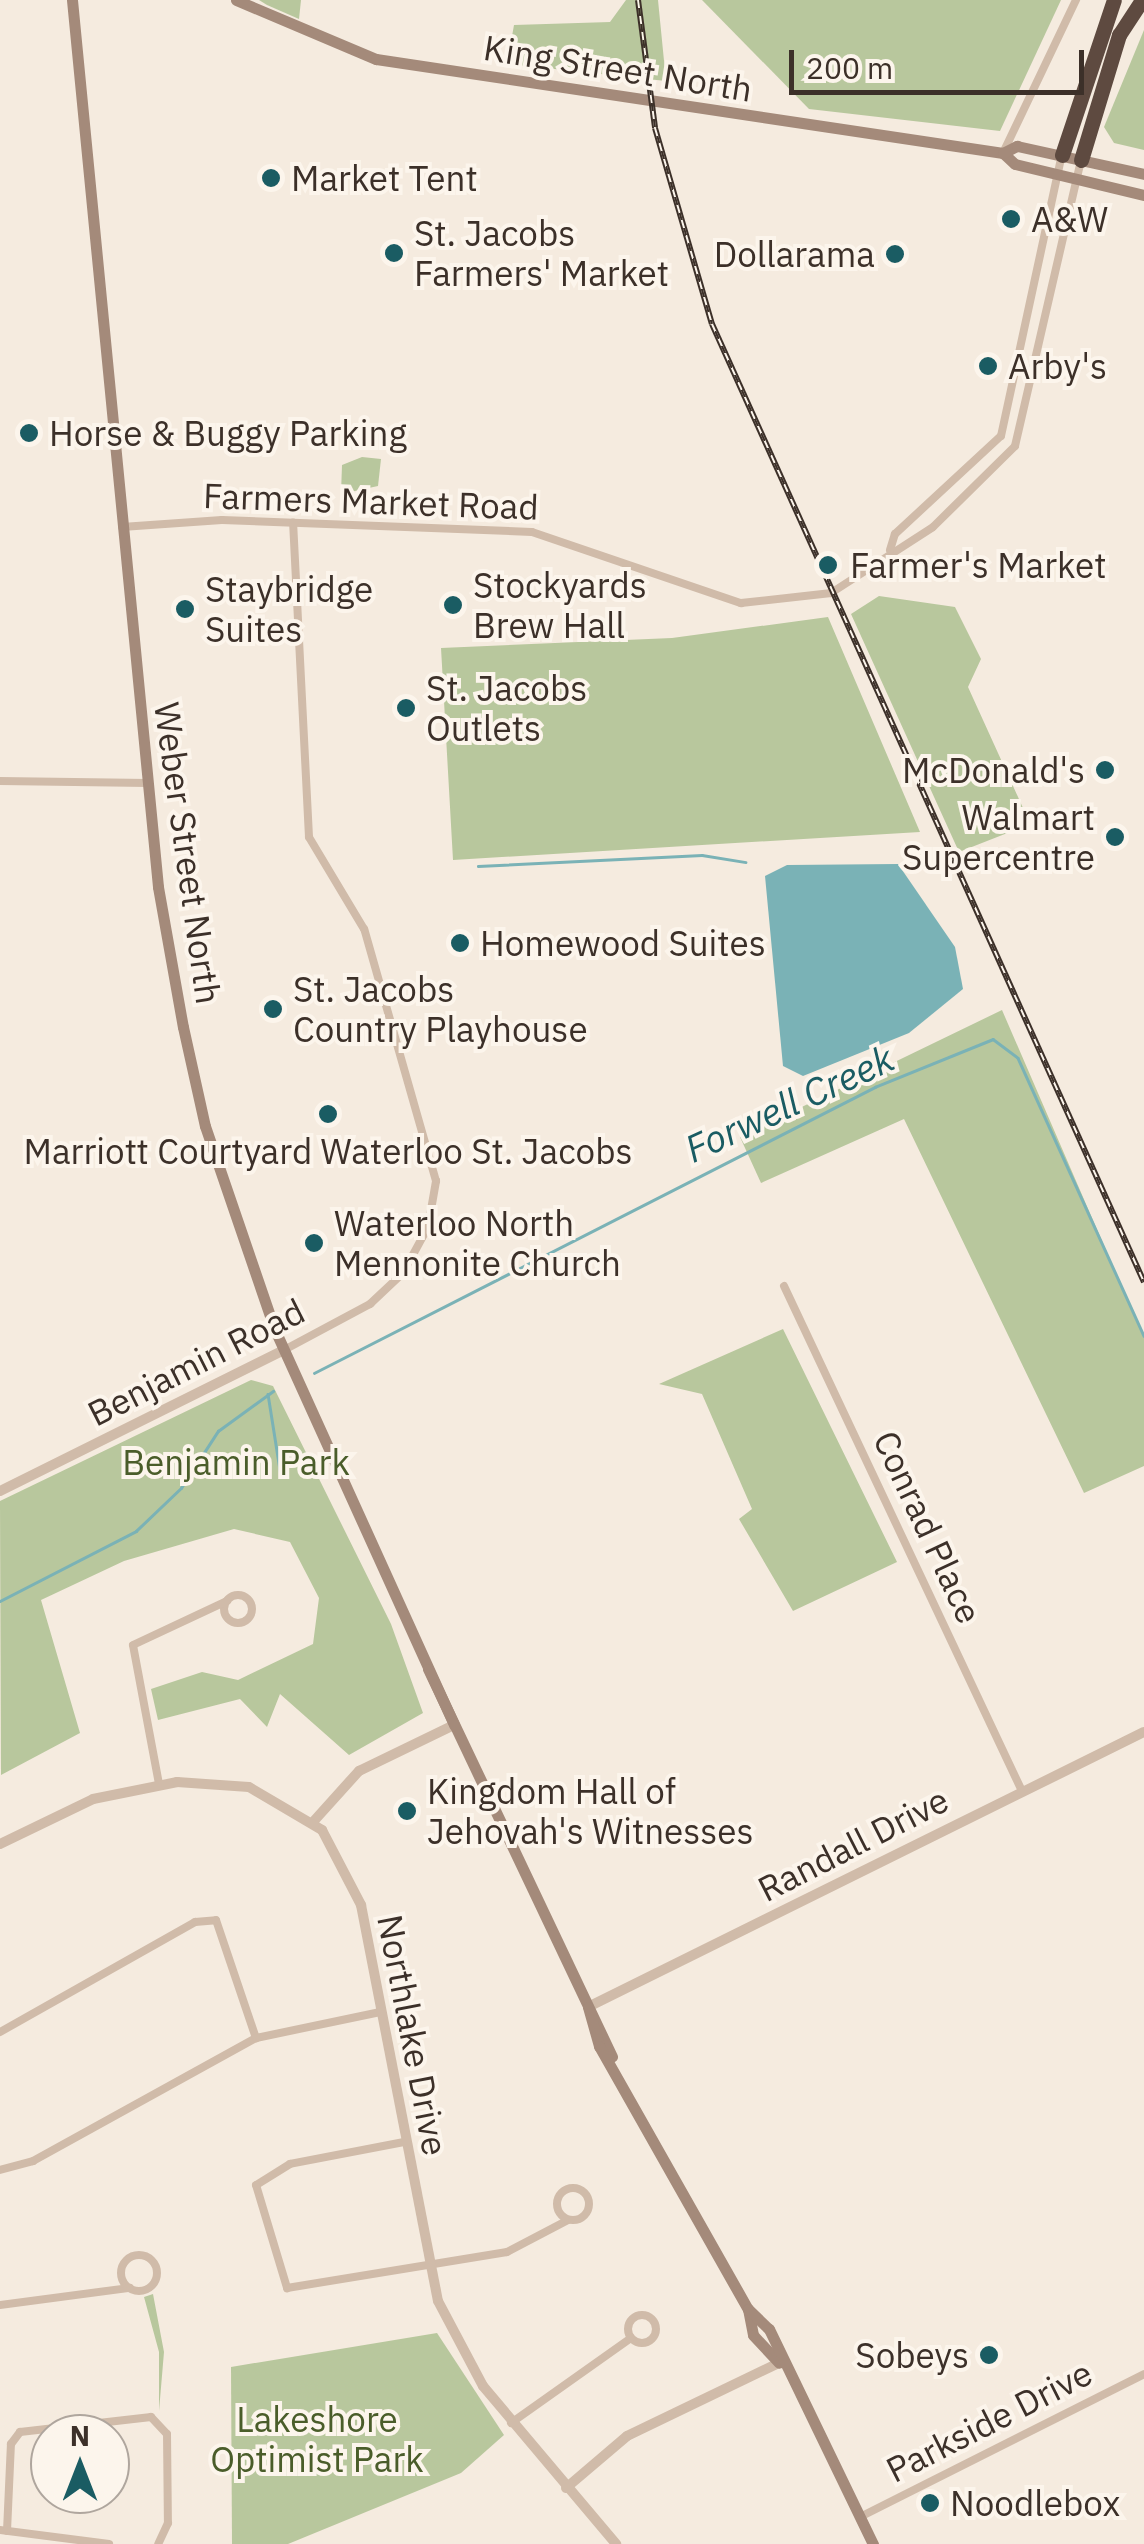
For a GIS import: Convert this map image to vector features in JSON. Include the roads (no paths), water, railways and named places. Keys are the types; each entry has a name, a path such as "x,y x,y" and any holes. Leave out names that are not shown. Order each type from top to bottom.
{"highway":[{"path":"1062,155 1114,0"},
{"path":"1081,160 1119,35 1142,0"}],"main road":[{"name":"Weber Street North","path":"72,0 148,783 205,1126 284,1350 454,1725 612,2058 748,2309 769,2329 778,2363 873,2544"},
{"name":"King Street North","path":"236,0 376,59 1003,153 1056,173 1144,194"},
{"name":"King Street North","path":"1003,153 1017,146 1144,174"}],"street":[{"path":"1003,153 1076,0"},
{"name":"Farmers Market Road","path":"890,550 895,534 1000,436 1062,155"},
{"name":"Farmers Market Road","path":"122,527 294,522 532,532 761,605 831,592 890,550 907,548 981,487 1027,422 1081,160"},
{"name":"Benjamin Road","path":"0,1491 284,1350 394,1283 428,1226 436,1181 364,929 309,837 294,522"},
{"path":"0,781 148,783"},
{"name":"Conrad Place","path":"784,1286 1022,1791"},
{"path":"160,1784 133,1645 226,1601"},
{"path":"0,1844 92,1799 160,1784 239,1784 313,1822 359,1771 454,1725"},
{"name":"Randall Drive","path":"588,2008 1144,1732"},
{"name":"Northlake Drive","path":"313,1822 360,1904 428,2267 457,2343 510,2423 616,2544"},
{"path":"0,2032 195,1922 216,1920 256,2038"},
{"path":"0,2170 33,2161 256,2038 380,2012"},
{"path":"404,2142 290,2164 254,2194 287,2288 507,2252 568,2220 589,2206 578,2188 558,2196 568,2220"},
{"path":"0,2305 130,2288 156,2282 150,2258 123,2266 130,2288"},
{"path":"510,2423 631,2338"},
{"path":"566,2488 626,2436 778,2363"},
{"name":"Parkside Drive","path":"860,2517 1144,2374"},
{"path":"109,2544 3,2531 11,2444 20,2432 151,2418 167,2434 168,2523 158,2544"}],"water":[{"path":"898,864 955,947 963,989 909,1033 803,1076 783,1066 765,876 787,865"}],"waterway":[{"path":"478,866 702,855 745,862"},
{"name":"Forwell Creek","path":"314,1373 875,1087 993,1039 1018,1058 1144,1336"},
{"name":"Forwell Creek","path":"0,1601 136,1531 181,1488 218,1431 273,1391"},
{"name":"Forwell Creek","path":"268,1394 281,1476"}],"railway":[{"path":"638,0 655,128 712,324 1144,1282"}],"place":[{"name":"Market Tent","path":"271,178"},
{"name":"A&W","path":"1011,219"},
{"name":"St. Jacobs Farmers' Market","path":"394,253"},
{"name":"Dollarama","path":"895,254"},
{"name":"Arby's","path":"988,366"},
{"name":"Horse & Buggy Parking","path":"29,433"},
{"name":"Farmer's Market","path":"828,565"},
{"name":"Stockyards Brew Hall","path":"453,605"},
{"name":"Staybridge Suites","path":"185,609"},
{"name":"St. Jacobs Outlets","path":"406,708"},
{"name":"McDonald's","path":"1105,770"},
{"name":"Walmart Supercentre","path":"1115,837"},
{"name":"Homewood Suites","path":"460,943"},
{"name":"St. Jacobs Country Playhouse","path":"273,1009"},
{"name":"Marriott Courtyard Waterloo St. Jacobs","path":"328,1114"},
{"name":"Waterloo North Mennonite Church","path":"314,1243"},
{"name":"Kingdom Hall of Jehovah's Witnesses","path":"407,1811"},
{"name":"Sobeys","path":"989,2355"},
{"name":"Noodlebox","path":"930,2503"}],"park label":[{"name":"Benjamin Park","path":"236,1462"},
{"name":"Lakeshore Optimist Park","path":"317,2439"}]}
